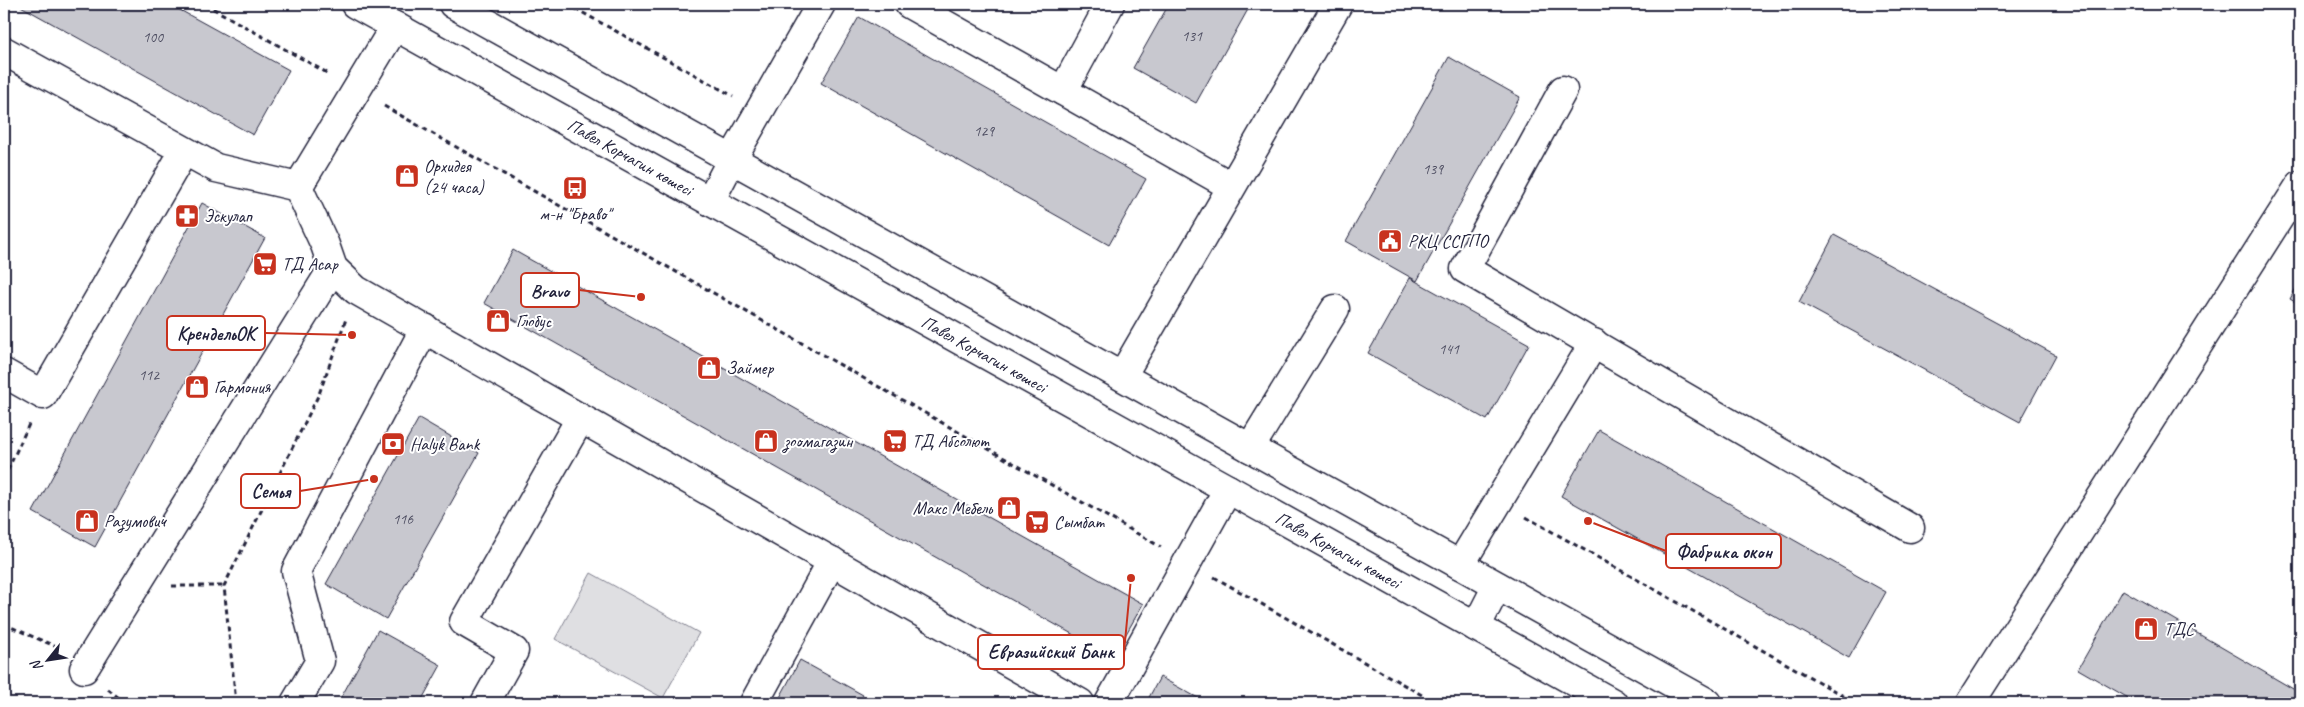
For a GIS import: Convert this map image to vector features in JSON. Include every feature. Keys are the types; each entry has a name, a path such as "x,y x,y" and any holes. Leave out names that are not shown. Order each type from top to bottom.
{"street":[{"name":"Павел Корчагин көшесі","path":"355,4 1613,703"},
{"path":"453,4 1708,703"},
{"path":"710,201 821,4"},
{"path":"909,4 1231,186"},
{"path":"1063,91 1110,4"},
{"path":"1122,376 1338,4"},
{"path":"298,187 358,91 395,26"},
{"path":"4,51 216,168 298,187"},
{"path":"1564,90 1465,269 1910,528"},
{"path":"4,373 43,395 184,151"},
{"path":"1970,703 2300,185"},
{"path":"298,187 325,244 333,268 356,290 1080,703"},
{"path":"84,669 333,268"},
{"path":"1250,448 1335,309"},
{"path":"295,703 320,661 296,571 425,328"},
{"path":"1460,565 1594,343"},
{"path":"484,703 514,652 464,622 580,419"},
{"path":"1109,703 1228,489"},
{"path":"754,703 832,561"},
{"path":"1476,627 1497,586"}],"path":[{"path":"206,4 1436,703"},
{"path":"566,4 760,110"},
{"path":"236,703 224,586 319,394 356,290"},
{"path":"4,478 43,395"},
{"path":"1498,502 1854,703"},
{"path":"135,587 224,586"}],"shaded area":[{"path":"591,573 699,633 663,698 555,639"}],"building":[{"path":"17,4 169,4 289,70 253,135"},
{"path":"1169,4 1251,4 1196,103 1133,68"},
{"path":"859,17 1146,179 1109,245 821,83"},
{"path":"1449,57 1520,97 1417,281 1346,241"},
{"path":"202,203 265,238 95,547 33,512"},
{"path":"1834,235 2056,355 2020,422 1799,302"},
{"path":"513,250 1143,604 1113,657 484,303"},
{"path":"1410,278 1529,344 1487,420 1368,353"},
{"path":"2300,281 2300,305 2290,299"},
{"path":"419,418 479,453 386,619 326,584"},
{"path":"1599,430 1886,592 1849,658 1561,496"},
{"name":"ТДС","path":"2123,590 2300,693 2300,703 2137,703 2078,669"},
{"path":"378,630 441,665 420,703 338,703"},
{"path":"800,660 863,695 859,703 777,703"},
{"path":"1160,677 1207,703 1146,703"}],"place":[{"name":"Орхидея (24 часа)","path":"407,176"},
{"name":"м-н \"Браво\"","path":"575,188"},
{"name":"Эскулап","path":"187,216"},
{"name":"РКЦ ССГПО","path":"1390,241"},
{"name":"ТД Асар","path":"265,264"},
{"name":"Bravo","path":"641,297"},
{"name":"Глобус","path":"498,321"},
{"name":"КрендельОК","path":"352,335"},
{"name":"Займер","path":"709,368"},
{"name":"Гармония","path":"197,387"},
{"name":"зоомагазин","path":"766,441"},
{"name":"ТД Абсолют","path":"895,441"},
{"name":"Halyk Bank","path":"393,444"},
{"name":"Семья","path":"374,479"},
{"name":"Макс Мебель","path":"1009,508"},
{"name":"Разумович","path":"87,521"},
{"name":"Фабрика окон","path":"1588,521"},
{"name":"Сымбат","path":"1037,522"},
{"name":"Евразийский Банк","path":"1131,578"},
{"name":"ТДС","path":"2146,629"}]}
